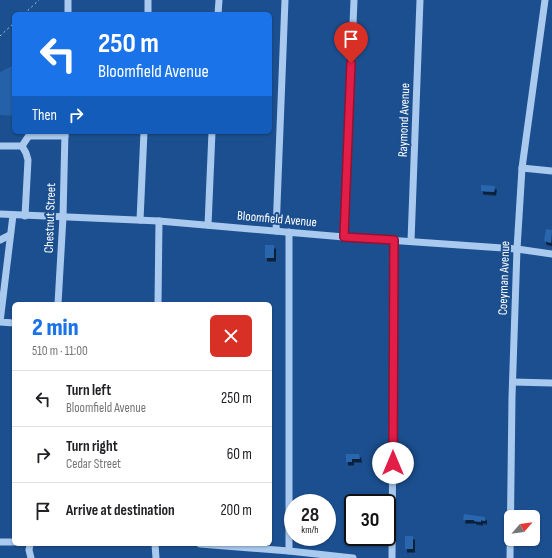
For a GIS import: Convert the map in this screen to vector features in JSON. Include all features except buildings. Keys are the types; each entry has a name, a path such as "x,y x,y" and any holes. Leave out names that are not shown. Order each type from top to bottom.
{"street":[{"path":"68,0 68,12"},
{"path":"148,0 148,12"},
{"path":"218,12 219,0"},
{"path":"276,231 285,0"},
{"path":"344,237 354,0"},
{"name":"Raymond Avenue","path":"411,241 420,0"},
{"name":"Coeyman Avenue","path":"510,558 517,249 522,168 545,0"},
{"path":"22,146 30,136 65,134"},
{"name":"Chestnut Street","path":"58,302 63,217 65,134"},
{"path":"140,220 144,134"},
{"path":"208,225 212,134"},
{"path":"0,146 22,146"},
{"path":"22,146 28,160 25,216"},
{"path":"522,168 552,171"},
{"name":"Bloomfield Avenue","path":"0,214 159,221 344,237 517,249 552,254"},
{"path":"12,323 0,322 13,215"},
{"path":"158,302 159,221"},
{"path":"289,232 289,551"},
{"path":"0,240 10,235"},
{"path":"392,558 394,240"},
{"path":"513,382 552,383"},
{"path":"0,542 12,542"},
{"path":"30,546 31,558"},
{"path":"155,546 156,558"},
{"path":"225,546 353,558"}],"path":[{"path":"26,12 39,0"},
{"path":"0,36 12,25"}],"shaded area":[{"path":"12,66 12,116 0,115 0,72"}],"route":[{"path":"351,63 344,237 394,240 393,463"}]}
